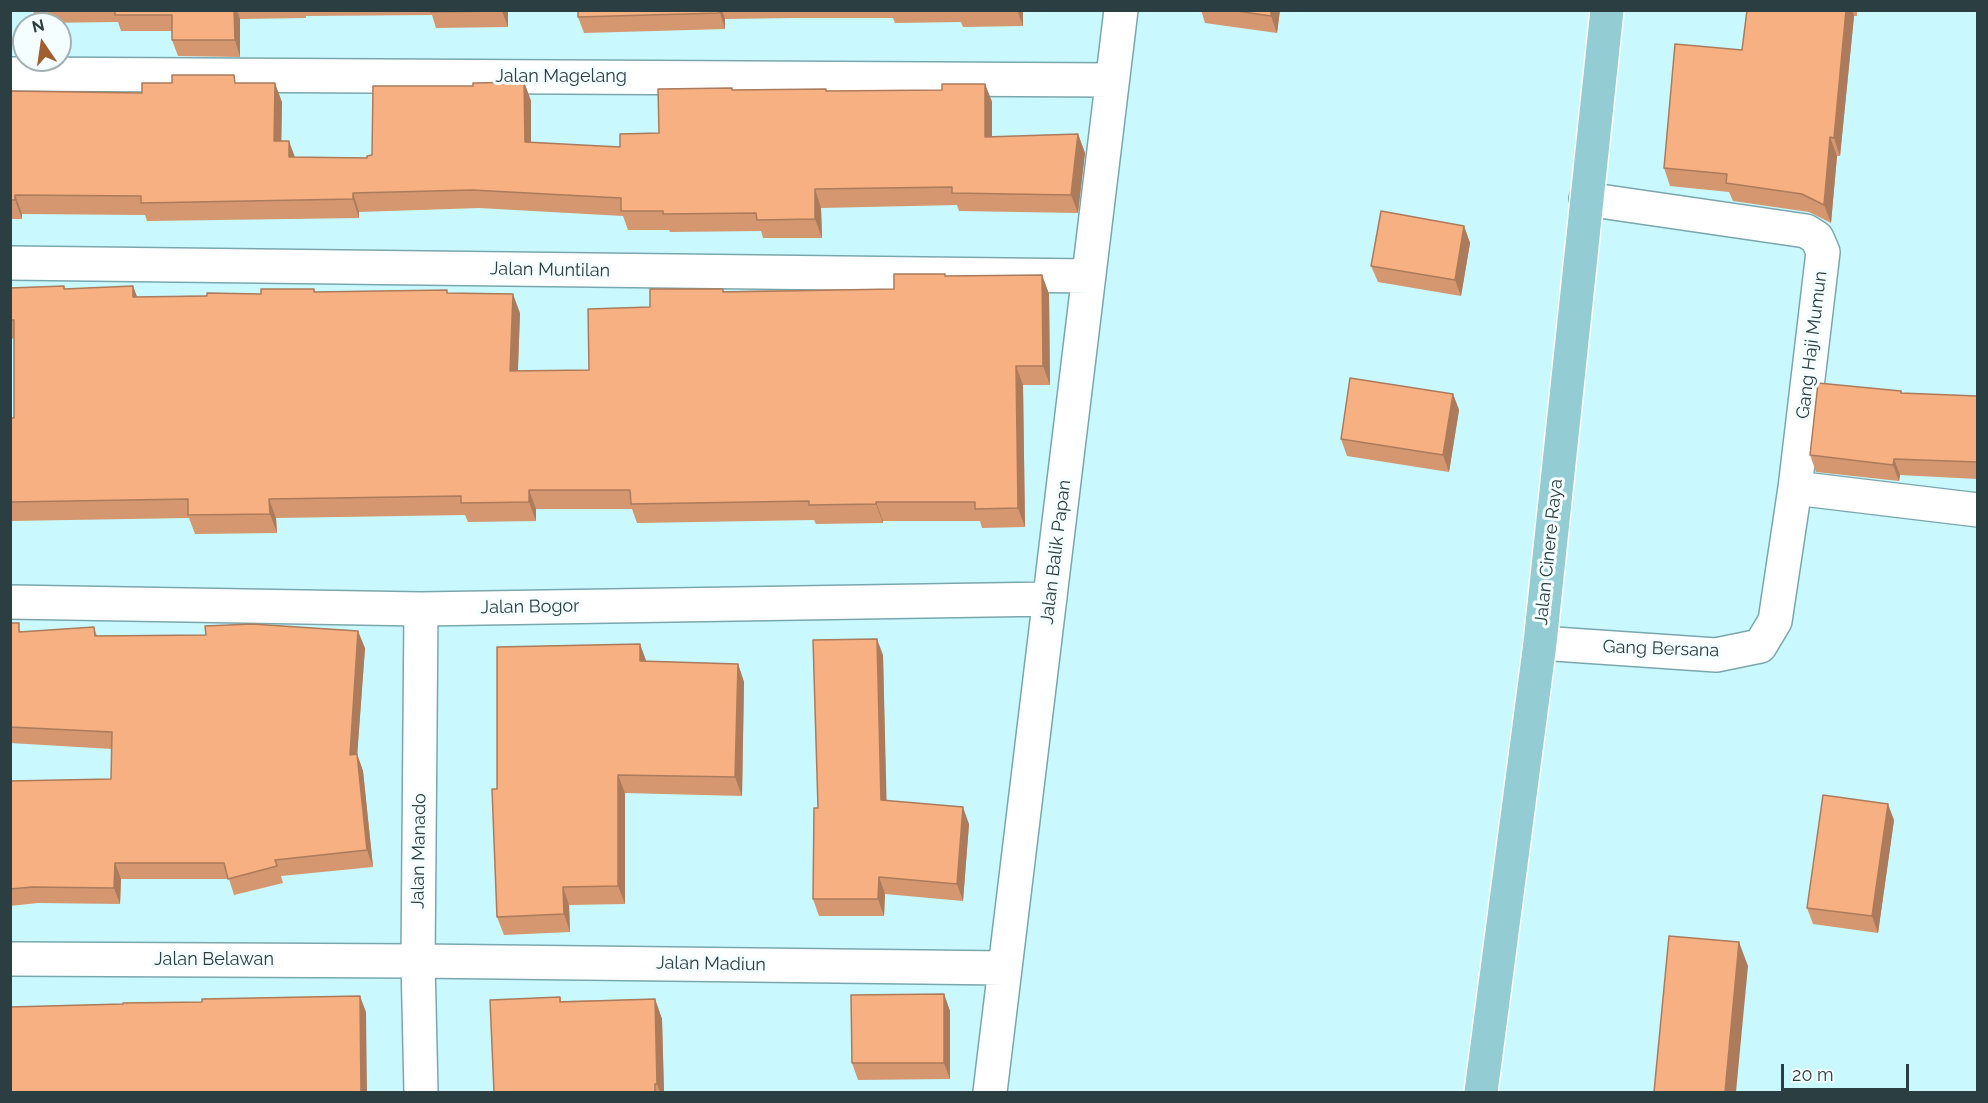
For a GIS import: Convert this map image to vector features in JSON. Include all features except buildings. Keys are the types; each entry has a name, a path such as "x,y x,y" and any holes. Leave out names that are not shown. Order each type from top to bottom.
{"main road":[{"name":"Jalan Cinere Raya","path":"1481,1092 1550,644 1586,200 1607,10"}],"street":[{"name":"Jalan Balik Papan","path":"990,1092 1121,10"},
{"name":"Jalan Magelang","path":"10,74 1112,80"},
{"name":"Gang Haji Mumun","path":"1586,200 1806,231 1816,238 1823,252 1795,488 1775,621 1760,646"},
{"name":"Jalan Muntilan","path":"10,263 1089,276"},
{"path":"1795,488 1977,510"},
{"name":"Jalan Bogor","path":"10,602 422,609 1050,599"},
{"name":"Jalan Manado","path":"421,1092 418,961 422,609"},
{"name":"Gang Bersana","path":"1550,644 1716,654 1760,646"},
{"name":"Jalan Belawan","path":"10,959 418,961"},
{"name":"Jalan Madiun","path":"418,961 1005,968"}]}
